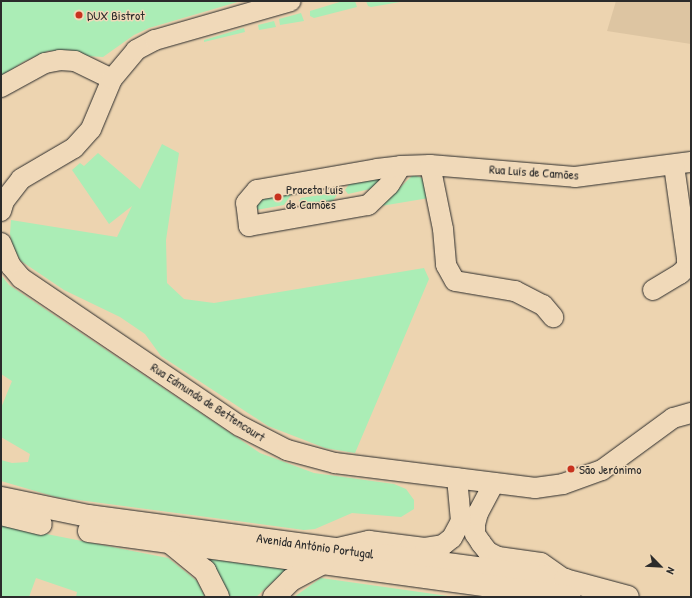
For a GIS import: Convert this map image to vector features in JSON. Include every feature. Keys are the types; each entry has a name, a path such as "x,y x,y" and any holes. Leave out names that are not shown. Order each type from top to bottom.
{"main road":[{"name":"Avenida António Portugal","path":"1,498 88,516 331,556 628,597"},
{"name":"Avenida António Portugal","path":"1,514 66,528 171,543 331,556"},
{"path":"171,543 187,554 205,571 218,597"},
{"path":"274,597 296,577 331,556"}],"street":[{"path":"1,211 4,201 21,179 74,148 91,129 112,79 136,50 155,40 291,1"},
{"path":"1,87 46,63 60,60 75,61 112,79"},
{"path":"653,290 680,274 686,267 687,258 682,164"},
{"name":"Rua Luís de Camões","path":"401,166 389,185 368,205 250,226 246,203 257,190 401,166 430,165 575,177 682,164"},
{"path":"430,165 443,229 446,265 455,281 515,291 543,305 553,317"},
{"name":"Rua Edmundo de Bettencourt","path":"1,243 11,266 22,278 264,440 287,450 335,463 535,488 576,480 602,470 673,418 691,413"},
{"path":"331,556 369,541 425,548 443,545 452,538 461,521 457,478"},
{"path":"494,483 478,513 475,524 475,534 480,543 488,552 498,557 540,563 567,588"}],"shaded area":[{"path":"616,1 691,1 691,44 607,31"}],"green space":[{"path":"1,1 241,1 149,28 134,35 103,57 87,56 72,51 48,51 23,62 1,77"},
{"path":"343,1 355,1 357,7 314,18 310,16 310,11"},
{"path":"366,1 406,1 371,7 368,6"},
{"path":"301,13 304,21 280,25 279,19"},
{"path":"274,21 276,27 259,30 258,25"},
{"path":"244,28 245,32 204,42 204,40"},
{"path":"162,144 179,153 166,240 167,283 184,299 214,303 424,268 429,279 355,453 325,448 268,426 161,356 145,334 120,317 64,290 21,261 13,248 10,234 11,220 117,237 132,206 109,224 72,170 80,163 84,166 98,153 140,189"},
{"path":"413,175 423,178 429,198 381,206"},
{"path":"380,178 379,187 348,194 345,190 352,180"},
{"path":"293,192 284,205 256,210 256,202 259,198"},
{"path":"339,192 330,205 311,209 299,201 301,198"},
{"path":"1,275 9,285 260,453 314,473 394,484 406,489 414,500 414,509 401,517 352,513 315,529 304,530 56,497 1,481 1,460 12,463 28,462 30,454 1,437 1,408 12,381 1,374"},
{"path":"1,525 168,558 197,581 205,597 76,597 77,592 36,578 29,597 1,597"},
{"path":"210,559 286,570 256,597 230,597"},
{"path":"321,578 455,597 294,597"}],"place":[{"name":"DUX Bistrot","path":"79,15"},
{"name":"Praceta Luís de Camões","path":"278,197"},
{"name":"São Jerónimo","path":"571,469"}]}
